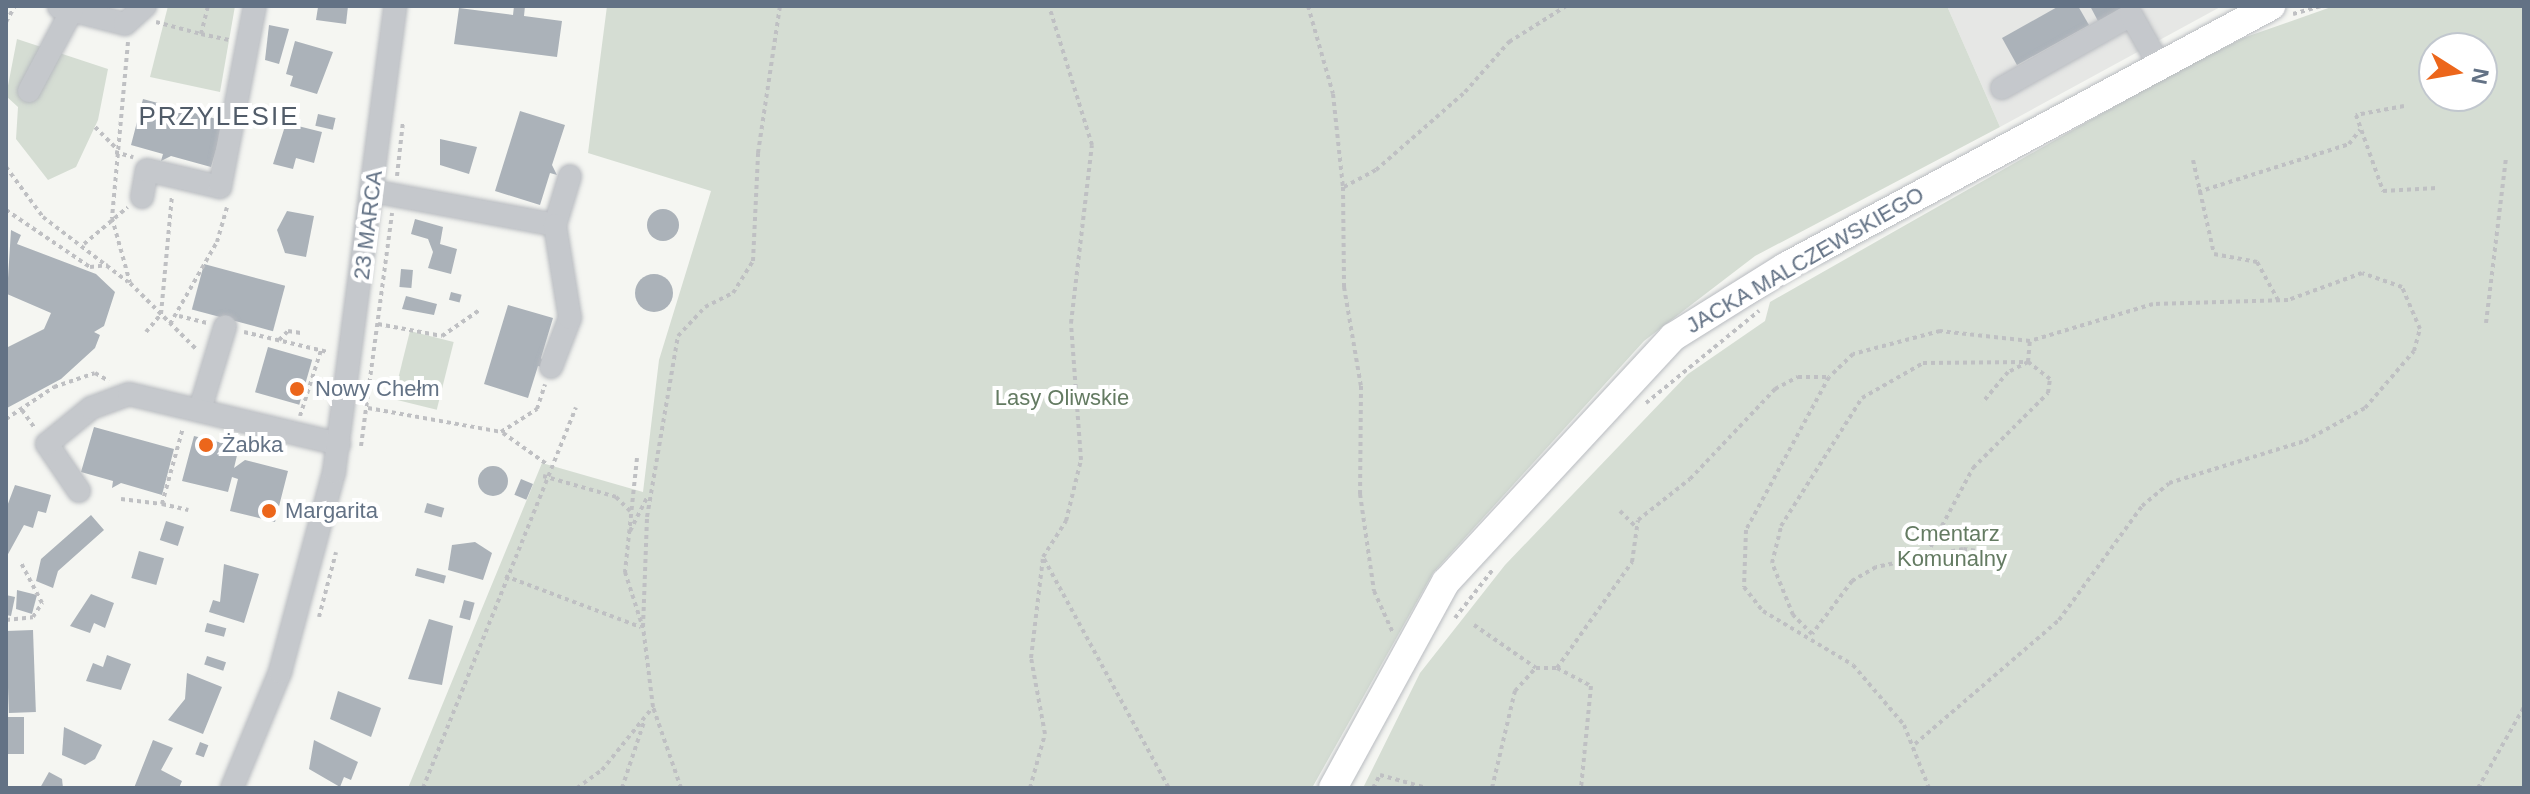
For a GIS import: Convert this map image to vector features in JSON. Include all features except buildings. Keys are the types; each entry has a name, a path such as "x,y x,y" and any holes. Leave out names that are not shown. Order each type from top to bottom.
{"main road":[{"name":"JACKA MALCZEWSKIEGO","path":"1333,788 1401,653 1472,551 1673,337 2158,63 2278,11"}],"street":[{"path":"142,197 147,170 220,187 255,6"},
{"name":"23 MARCA","path":"232,788 293,629 339,444 395,6"},
{"path":"29,91 66,8 125,24 142,12"},
{"path":"2002,88 2131,15 2158,63"},
{"path":"551,367 570,318 555,225 570,176"},
{"path":"372,191 555,225"},
{"path":"195,405 225,327"},
{"path":"79,491 47,444 91,408 129,394 195,405 339,444"}],"path":[{"path":"6,22 15,6"},
{"path":"201,34 208,6"},
{"path":"681,788 653,707 643,627 651,487 678,336 705,307 733,293 753,261 758,153 780,6"},
{"path":"1030,788 1045,734 1031,658 1043,557 1066,521 1081,460 1071,323 1092,145 1049,6"},
{"path":"1308,6 1333,94 1343,187 1344,287 1361,386 1360,494 1374,591 1401,653"},
{"path":"1343,187 1376,170 1465,92 1509,42 1566,6"},
{"path":"2278,11 2321,6"},
{"path":"142,12 201,34 248,44"},
{"path":"2404,106 2356,115 2383,191 2437,188"},
{"path":"95,127 116,148"},
{"path":"2198,192 2349,144 2360,130"},
{"path":"2486,323 2506,158"},
{"path":"2193,160 2214,254 2257,262 2278,300"},
{"path":"6,167 43,217 84,244 130,283"},
{"path":"146,332 161,314 174,177"},
{"path":"170,324 179,316 217,242 229,200 220,187"},
{"path":"84,244 142,197"},
{"path":"6,210 90,267 108,265"},
{"path":"1812,634 1763,611 1744,587 1740,559 1746,530 1829,377 1853,354 1940,331 2030,341 2153,304 2278,300 2337,277 2385,275 2414,304 2414,351 2349,420 2169,483 2142,506 2059,620 1915,744"},
{"path":"1643,407 1714,343 1750,324 1761,299"},
{"path":"378,324 442,336 481,309"},
{"path":"179,316 334,353 333,366"},
{"path":"279,340 288,331 301,333"},
{"path":"2028,362 2030,341"},
{"path":"311,420 300,416 321,350"},
{"path":"1982,403 2008,372 2028,362"},
{"path":"1922,563 1973,468 2048,393 2050,379 2028,362 1923,363 1862,398 1781,526 1772,563 1793,615 1812,634 1853,665 1915,744 1929,788"},
{"path":"501,432 520,426 537,409 551,367"},
{"path":"6,419 54,387 95,373 129,394"},
{"path":"1557,668 1632,562 1635,526 1775,389 1798,377 1829,377"},
{"path":"162,504 195,405"},
{"path":"368,408 501,432 519,441 548,465"},
{"path":"423,788 543,476 576,408"},
{"path":"519,441 520,426"},
{"path":"637,458 628,534 629,598 643,627"},
{"path":"543,476 616,497 630,511"},
{"path":"628,534 651,487"},
{"path":"121,499 188,510"},
{"path":"1620,511 1635,526"},
{"path":"1812,634 1852,581 1876,567 1922,563 1963,549 1991,553"},
{"path":"1043,557 1169,788"},
{"path":"6,620 33,617 42,603 20,561"},
{"path":"1451,623 1497,564"},
{"path":"505,576 643,627"},
{"path":"1474,625 1536,668 1557,668 1591,686 1581,788"},
{"path":"1492,788 1515,691 1536,668"},
{"path":"577,788 653,707"},
{"path":"2478,788 2524,707"},
{"path":"622,788 646,716"},
{"path":"1373,788 1380,775 1427,788"}],"shaded area":[{"path":"1947,6 2222,6 2000,127"}],"green space":[{"path":"168,6 235,6 220,92 150,77"},
{"name":"Lasy Oliwskie","path":"607,6 1947,6 2000,127 1755,256 1644,341 1433,573 1312,788 408,788 542,463 643,492 659,360 711,191 588,153"},
{"name":"Cmentarz Komunalny","path":"2334,6 2524,6 2524,788 1363,788 1420,673 1505,565 1688,374 1765,321 1770,302 2168,76 2243,38"},
{"path":"17,39 108,69 98,120 76,167 48,180 16,139 18,107 6,96"},
{"path":"410,331 454,342 437,410 393,399"}],"place":[{"name":"Nowy Chełm","path":"297,389"},
{"name":"Żabka","path":"206,445"},
{"name":"Margarita","path":"269,511"}],"district":[{"name":"PRZYLESIE","path":"219,117"}]}
